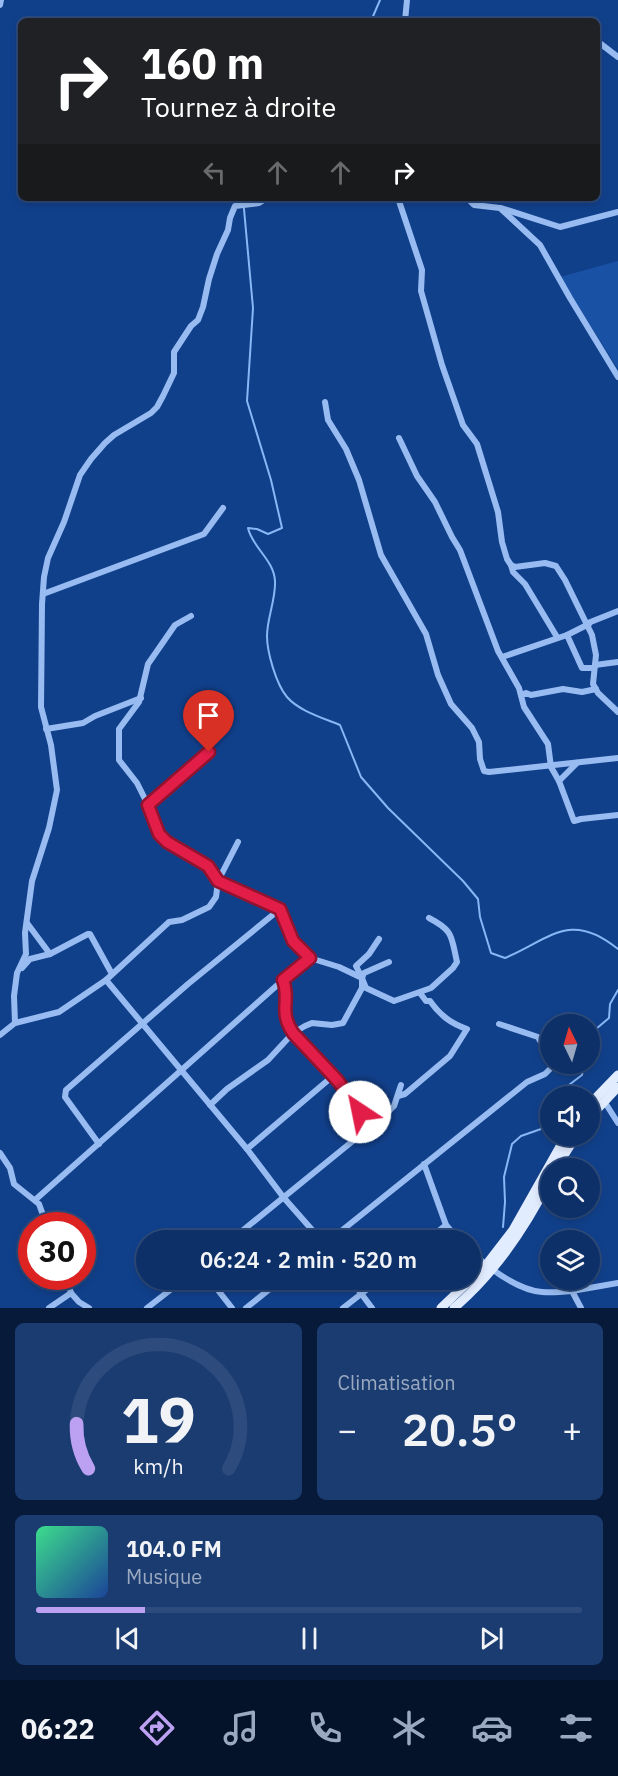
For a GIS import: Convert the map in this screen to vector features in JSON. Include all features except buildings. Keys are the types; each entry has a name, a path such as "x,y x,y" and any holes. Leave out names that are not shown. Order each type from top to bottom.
{"main road":[{"path":"600,1094 618,1075"},
{"path":"600,1105 618,1087"},
{"path":"441,1308 489,1268 524,1213 561,1146"},
{"path":"454,1308 522,1231 540,1198"}],"street":[{"path":"0,5 1,0"},
{"path":"405,18 408,0"},
{"path":"600,43 618,57"},
{"path":"15,1023 16,973 26,954 25,933 32,880 49,828 57,790 51,745 41,707 43,594 48,558 64,522 80,475 105,443 157,407 174,373 174,352 191,326 198,321 208,279 235,206 262,201"},
{"path":"399,201 422,270 421,291 442,365 463,425 477,444 498,512 502,542 513,572 525,585 557,636"},
{"path":"470,201 474,205 500,208 560,227 618,212"},
{"path":"500,208 540,245 618,377"},
{"path":"326,402 328,420 346,449 359,480 381,555 426,634 438,675 451,704 476,735 484,771 551,767 618,758"},
{"path":"399,438 417,476 435,502 460,550 502,657 521,694 524,707 548,744 551,767 559,781 574,822 581,819 618,815"},
{"path":"43,594 204,534 223,508"},
{"path":"511,566 521,568 545,563 556,566 588,624 595,649 592,680 596,688 618,712"},
{"path":"502,657 567,634 618,611"},
{"path":"191,616 175,626 148,664 141,698 119,729 119,760 137,783 159,834 167,842 208,866 218,881 280,909 293,941 310,958 339,967 362,978"},
{"path":"567,634 582,668 618,662"},
{"path":"521,694 562,689 582,692 596,688"},
{"path":"46,729 83,723 141,698"},
{"path":"148,805 209,752"},
{"path":"559,781 576,763"},
{"path":"0,1035 15,1023 59,1012 106,980 169,922 182,920 209,907 216,897 218,881 238,842"},
{"path":"217,889 227,885"},
{"path":"99,1144 65,1097 65,1092 141,1024 280,909"},
{"path":"379,939 369,954 356,966 366,988 394,1001 420,993 431,988 457,962 450,932 443,925 429,918"},
{"path":"27,923 50,954"},
{"path":"16,973 30,959 50,954 90,934 112,974"},
{"path":"35,1200 310,958"},
{"path":"210,1105 227,1089 268,1060 293,1033 312,1023 332,1025 343,1023 362,988 364,973 389,962"},
{"path":"106,980 312,1230"},
{"path":"283,980 286,987 284,1014 293,1033 343,1086 360,1112 368,1115 386,1114"},
{"path":"398,1096 405,1094 450,1056 467,1029 455,1025 439,1014 430,1000 426,1001 420,993"},
{"path":"499,1024 538,1037 540,1041"},
{"path":"342,1230 527,1082 545,1074"},
{"path":"247,1149 333,1076"},
{"path":"244,1230 386,1114 394,1106 401,1085"},
{"path":"603,1101 618,1123"},
{"path":"0,1153 10,1168 14,1184 35,1200 43,1212"},
{"path":"424,1164 446,1225 450,1230"},
{"path":"440,1230 446,1225"},
{"path":"481,1261 489,1268 540,1292 572,1292 618,1283"},
{"path":"70,1290 79,1302 89,1308"},
{"path":"147,1308 170,1290"},
{"path":"218,1290 232,1308"},
{"path":"246,1308 268,1290"},
{"path":"359,1290 372,1308"},
{"path":"343,1308 365,1290"},
{"path":"572,1292 581,1308"},
{"path":"49,1308 71,1293"}],"shaded area":[{"path":"618,261 618,369 560,277"}],"waterway":[{"path":"372,18 380,0"},
{"path":"243,201 253,308 247,401 271,480 282,528 268,534 248,528 274,573 275,588 268,622 267,643 279,684 292,702 312,714 340,725 361,777 388,808 463,881 478,899 480,917 491,953 505,958 560,932 573,930 586,931 601,937 618,949"},
{"path":"600,1026 609,1018 610,1004 618,990"},
{"path":"568,1086 582,1074"},
{"path":"503,1227 504,1177 512,1144 521,1136 540,1129"}],"route":[{"path":"209,752 148,805 159,834 167,842 208,866 218,881 280,909 293,941 310,958 283,980 286,987 284,1014 288,1025 343,1086 360,1112"}]}
